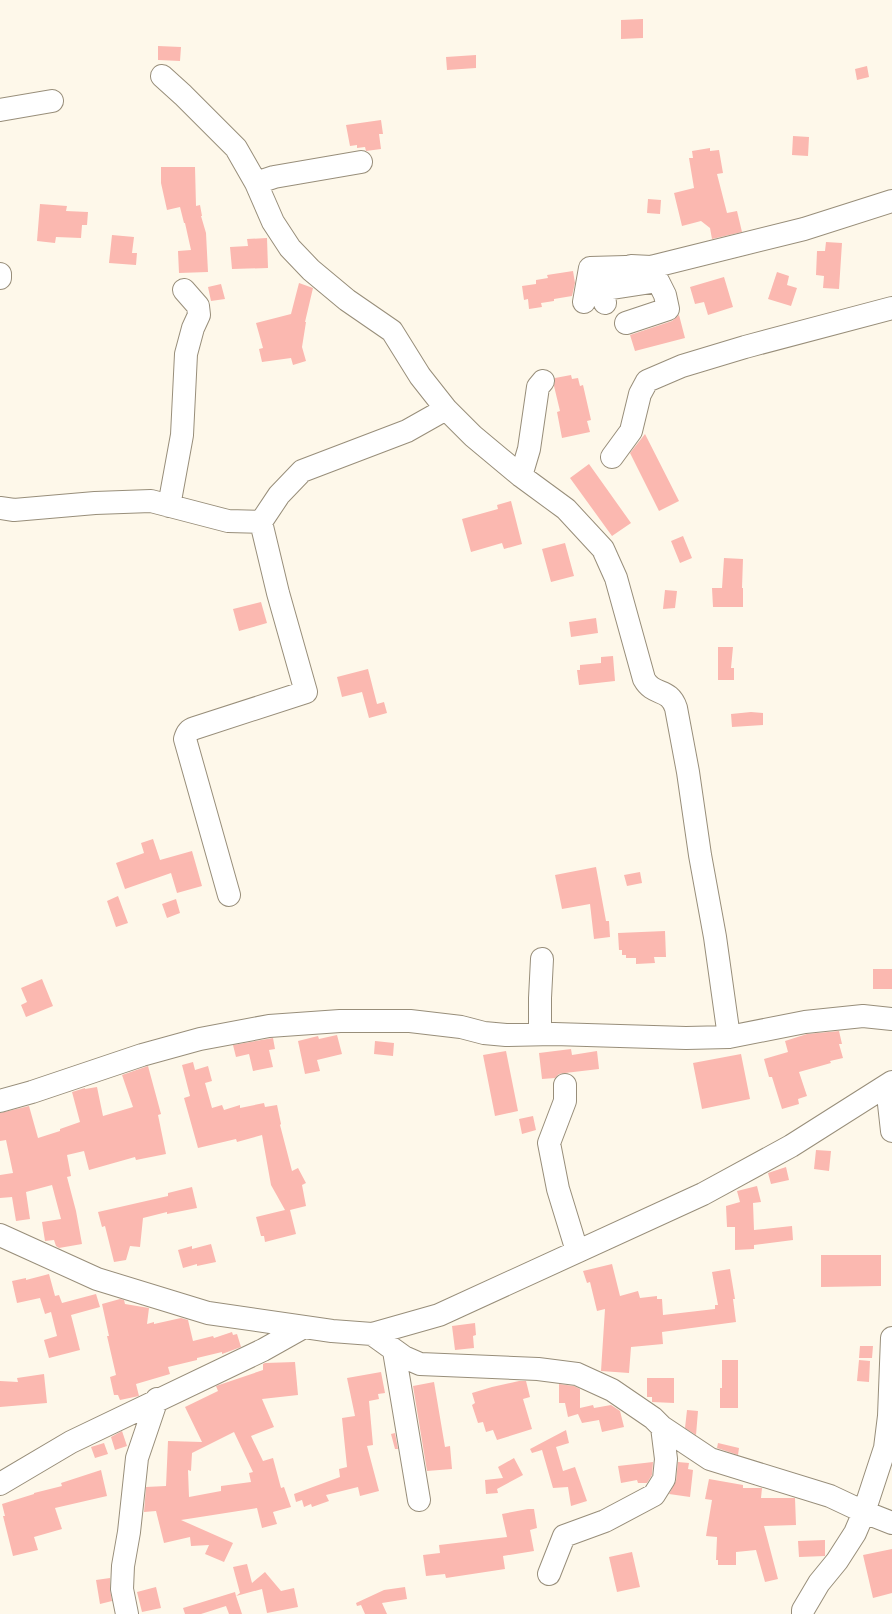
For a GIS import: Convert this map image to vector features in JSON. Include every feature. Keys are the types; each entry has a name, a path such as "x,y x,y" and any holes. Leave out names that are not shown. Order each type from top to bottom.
{"street":[{"path":"162,76 236,148 256,183 273,222 290,248 311,270 347,300 392,332 420,376 446,409 473,436 521,476 566,509 603,549 616,578 644,679 648,686 673,699 676,708 688,772 728,1037"},
{"path":"0,110 52,101"},
{"path":"256,183 274,177 361,162"},
{"path":"584,302 590,268 631,266 651,267 804,229 892,200"},
{"path":"626,324 668,309 665,295 658,281 604,296 605,281 621,276 631,266"},
{"path":"169,506 182,435 186,354 193,328 199,315 198,306 184,290"},
{"path":"612,457 631,431 640,394 647,381 682,366 745,347 892,308"},
{"path":"521,476 529,449 538,387 543,380"},
{"path":"229,895 185,739 186,733 195,728 306,692 278,593 261,522 279,496 302,471 407,431 446,409"},
{"path":"0,508 14,510 95,503 151,501 228,521 261,522"},
{"path":"540,1034 542,959"},
{"path":"0,1101 32,1092 149,1053 200,1039 269,1026 340,1020 410,1021 462,1027 484,1033 506,1035 540,1034 686,1038 728,1037 805,1022 863,1016 892,1019"},
{"path":"0,1234 97,1279 208,1313 332,1331 372,1334 439,1315 577,1250 703,1194 791,1146 889,1084 892,1131"},
{"path":"565,1085 565,1101 549,1142 558,1189 577,1250"},
{"path":"0,1484 71,1442 157,1399 263,1350 304,1327"},
{"path":"372,1334 394,1351 420,1364 538,1369 577,1374 612,1390 653,1418 662,1427 710,1459 830,1496 864,1512 892,1522"},
{"path":"803,1614 818,1583 836,1561 855,1533 864,1512 885,1448 889,1416 892,1338"},
{"path":"394,1351 419,1500"},
{"path":"127,1614 122,1589 123,1566 129,1532 137,1458 157,1399"},
{"path":"549,1574 564,1536 605,1521 654,1495 664,1479 666,1459 662,1427"}],"building":[{"path":"643,19 643,38 621,39 621,20"},
{"path":"158,46 181,47 180,61 158,60"},
{"path":"476,55 476,68 447,70 446,57"},
{"path":"867,66 869,77 857,80 855,69"},
{"path":"381,120 383,134 379,134 381,149 366,151 365,147 357,148 357,145 350,146 346,125"},
{"path":"793,136 809,137 808,156 792,155"},
{"path":"710,148 710,151 719,150 723,173 717,174 727,213 737,211 742,232 712,239 710,228 701,221 682,226 674,193 694,188 689,158 693,158 692,151"},
{"path":"161,167 195,167 196,206 200,205 201,216 206,233 208,272 179,273 178,251 191,250 180,207 167,210 161,183"},
{"path":"648,199 661,200 660,214 647,213"},
{"path":"40,204 67,206 66,211 88,212 87,225 82,225 81,238 56,237 55,243 37,241"},
{"path":"112,235 134,237 132,253 137,253 136,265 109,263"},
{"path":"267,238 268,268 232,269 230,247 248,246 247,239"},
{"path":"826,242 842,243 839,289 823,288 824,276 816,275 817,251 825,251"},
{"path":"573,271 575,283 572,296 554,299 554,301 541,303 542,307 529,309 528,299 524,300 522,286 536,284 536,280 548,278 547,275"},
{"path":"777,272 789,276 787,285 797,288 791,306 768,299"},
{"path":"724,277 733,307 708,315 704,302 695,304 690,287"},
{"path":"299,283 313,288 305,322 302,347 306,361 293,365 291,358 262,362 259,349 263,348 256,323 291,314"},
{"path":"221,284 225,299 211,301 208,287"},
{"path":"679,315 685,338 635,351 630,335 672,321"},
{"path":"571,375 572,379 578,378 580,386 583,385 591,420 587,421 590,432 562,438 557,412 560,411 554,386 555,378"},
{"path":"645,434 679,501 659,511 630,453"},
{"path":"589,464 631,523 612,536 570,478"},
{"path":"511,501 522,544 504,549 502,543 471,552 462,519 498,509 497,505"},
{"path":"683,536 692,558 680,563 671,541"},
{"path":"565,543 574,576 551,582 542,549"},
{"path":"724,558 743,559 743,607 713,607 712,588 722,588"},
{"path":"665,590 677,591 675,608 663,609"},
{"path":"261,602 267,623 239,631 233,609"},
{"path":"596,618 598,633 571,637 569,622"},
{"path":"718,647 733,647 731,668 734,668 734,680 718,680"},
{"path":"613,656 615,681 579,685 577,670 580,670 580,665 601,663 601,657"},
{"path":"368,669 377,704 384,702 387,713 369,718 362,692 342,697 337,677"},
{"path":"751,712 763,713 763,725 732,727 731,714"},
{"path":"153,839 160,860 192,851 202,886 177,893 171,873 125,889 116,863 144,853 141,843"},
{"path":"596,867 606,921 609,921 610,937 594,939 590,904 562,909 555,875"},
{"path":"640,872 642,883 627,886 624,875"},
{"path":"118,896 128,923 116,927 107,901"},
{"path":"176,899 180,913 167,918 162,904"},
{"path":"665,931 666,957 654,957 655,963 636,964 636,958 626,958 626,955 622,955 622,950 619,950 618,933"},
{"path":"873,969 892,969 892,989 873,989"},
{"path":"42,979 53,1006 26,1017 21,1005 27,1002 21,988"},
{"path":"839,1031 842,1044 839,1044 843,1058 799,1072 807,1096 798,1099 799,1104 782,1109 772,1077 769,1077 764,1059 788,1052 785,1041 807,1034"},
{"path":"337,1035 342,1054 317,1060 320,1071 305,1074 298,1041 318,1036 319,1039"},
{"path":"273,1038 275,1049 269,1050 273,1067 253,1071 249,1054 236,1057 233,1045"},
{"path":"375,1041 394,1043 393,1056 374,1054"},
{"path":"571,1049 572,1055 597,1051 599,1069 559,1074 555,1078 542,1079 539,1053"},
{"path":"506,1051 518,1111 495,1116 483,1055"},
{"path":"741,1054 750,1099 702,1109 693,1063"},
{"path":"193,1062 195,1070 208,1066 212,1081 205,1083 212,1108 222,1105 224,1110 240,1105 240,1108 264,1103 265,1107 277,1105 280,1125 292,1171 298,1168 306,1183 302,1185 306,1206 290,1210 296,1234 265,1242 264,1236 261,1236 256,1217 285,1210 271,1185 262,1135 237,1142 236,1139 198,1148 184,1098 190,1096 182,1065"},
{"path":"148,1066 161,1114 158,1115 166,1154 136,1160 135,1157 89,1170 84,1151 67,1155 71,1176 67,1177 76,1211 82,1244 59,1248 56,1246 54,1240 45,1241 42,1222 61,1219 52,1185 26,1192 30,1219 16,1221 12,1197 0,1198 0,1175 13,1173 6,1140 0,1141 0,1113 29,1106 38,1138 60,1131 60,1129 80,1122 72,1092 85,1088 97,1087 103,1116 133,1107 122,1075"},
{"path":"533,1116 536,1130 522,1134 519,1119"},
{"path":"816,1150 831,1151 829,1171 814,1169"},
{"path":"786,1167 789,1180 771,1184 768,1173"},
{"path":"757,1186 761,1202 753,1203 754,1230 792,1226 793,1240 754,1245 754,1249 735,1250 735,1227 727,1227 726,1206 740,1202 737,1191"},
{"path":"192,1187 197,1208 167,1214 167,1212 143,1218 140,1247 130,1246 126,1260 114,1262 105,1226 102,1227 98,1212 168,1196 168,1193"},
{"path":"211,1244 216,1262 197,1266 197,1264 183,1268 178,1250 192,1246 192,1249"},
{"path":"821,1255 881,1255 881,1286 821,1287"},
{"path":"612,1264 620,1296 638,1291 640,1298 657,1296 657,1299 662,1299 663,1315 715,1309 715,1305 718,1305 712,1272 730,1269 735,1299 733,1299 736,1322 662,1332 663,1344 631,1347 629,1373 601,1371 605,1309 597,1311 590,1282 587,1283 583,1271"},
{"path":"49,1274 55,1296 59,1295 62,1303 96,1294 100,1307 71,1315 80,1350 49,1358 44,1340 57,1336 51,1312 45,1314 40,1298 17,1303 12,1281 26,1278 26,1280"},
{"path":"120,1299 124,1300 125,1304 149,1308 147,1324 154,1322 154,1324 181,1318 188,1320 193,1341 213,1336 214,1338 232,1332 233,1335 237,1334 241,1347 222,1354 222,1352 168,1367 170,1374 136,1384 139,1396 120,1400 118,1395 114,1395 110,1377 116,1375 107,1336 109,1336 102,1304"},
{"path":"475,1323 476,1335 473,1336 474,1348 455,1350 452,1326"},
{"path":"860,1346 873,1346 872,1358 859,1358"},
{"path":"722,1360 738,1360 738,1408 720,1408"},
{"path":"859,1360 870,1361 869,1382 857,1381"},
{"path":"295,1362 298,1395 262,1399 274,1427 251,1436 263,1461 273,1458 281,1488 284,1487 291,1507 273,1512 277,1524 262,1528 257,1508 181,1520 233,1543 224,1562 205,1554 209,1545 191,1546 190,1537 164,1543 156,1511 144,1512 146,1487 166,1486 168,1441 202,1442 185,1407 218,1391 216,1386 263,1370 263,1364","holes":["234,1432 253,1472 249,1473 251,1482 221,1486 221,1491 189,1497 188,1470 191,1471 192,1453"]},
{"path":"381,1372 385,1393 378,1394 379,1399 369,1401 373,1445 367,1446 379,1491 360,1496 358,1487 326,1495 329,1501 312,1507 311,1504 304,1507 302,1500 296,1502 294,1494 340,1477 339,1469 347,1467 342,1418 355,1416 347,1378"},
{"path":"44,1374 47,1403 0,1407 0,1381 18,1382 17,1378"},
{"path":"647,1378 674,1378 674,1403 652,1402 652,1397 647,1397"},
{"path":"519,1381 526,1381 530,1397 523,1399 532,1429 497,1440 493,1430 486,1432 483,1422 478,1423 472,1405 475,1403 472,1393"},
{"path":"434,1382 445,1447 450,1446 452,1469 427,1471 413,1386"},
{"path":"559,1384 574,1386 580,1389 580,1408 593,1405 594,1408 611,1405 620,1411 624,1427 602,1432 599,1420 582,1423 578,1414 568,1417 565,1403 559,1403"},
{"path":"687,1410 698,1411 696,1435 685,1428"},
{"path":"566,1430 569,1443 556,1447 563,1471 575,1467 587,1501 571,1506 568,1487 553,1488 542,1450 532,1453 530,1449"},
{"path":"122,1431 127,1446 115,1450 111,1437"},
{"path":"395,1433 398,1449 395,1449 391,1434"},
{"path":"104,1443 108,1454 95,1458 91,1447"},
{"path":"718,1443 739,1448 738,1455 717,1448"},
{"path":"514,1458 523,1475 497,1489 498,1493 486,1494 485,1480 503,1478 498,1467"},
{"path":"653,1462 652,1475 647,1483 638,1483 637,1480 621,1483 618,1466"},
{"path":"678,1462 689,1463 688,1469 693,1470 690,1497 669,1494 676,1481"},
{"path":"101,1470 107,1496 55,1508 62,1529 34,1537 38,1550 13,1556 3,1516 5,1516 2,1504 34,1493 62,1486 61,1483"},
{"path":"709,1479 743,1485 743,1488 762,1488 761,1498 795,1498 796,1525 764,1526 778,1579 765,1582 756,1550 736,1552 736,1565 718,1565 718,1560 716,1560 717,1537 706,1536 712,1500 705,1499"},
{"path":"534,1509 537,1528 530,1530 534,1551 503,1556 505,1569 446,1578 445,1574 426,1576 423,1555 440,1553 439,1545 507,1537 502,1514"},
{"path":"825,1540 825,1556 799,1557 798,1541"},
{"path":"892,1549 892,1593 873,1598 863,1555"},
{"path":"632,1552 640,1587 617,1592 609,1557"},
{"path":"247,1564 252,1583 265,1572 281,1591 294,1588 298,1607 267,1613 262,1589 236,1596 240,1593 233,1567"},
{"path":"110,1578 112,1601 100,1604 96,1580"},
{"path":"156,1587 161,1608 142,1612 137,1592"},
{"path":"405,1587 407,1599 382,1603 387,1614 365,1614 361,1605 357,1606 356,1603 384,1590"},
{"path":"235,1592 242,1614 229,1614 226,1606 201,1614 185,1614 183,1608"}]}
